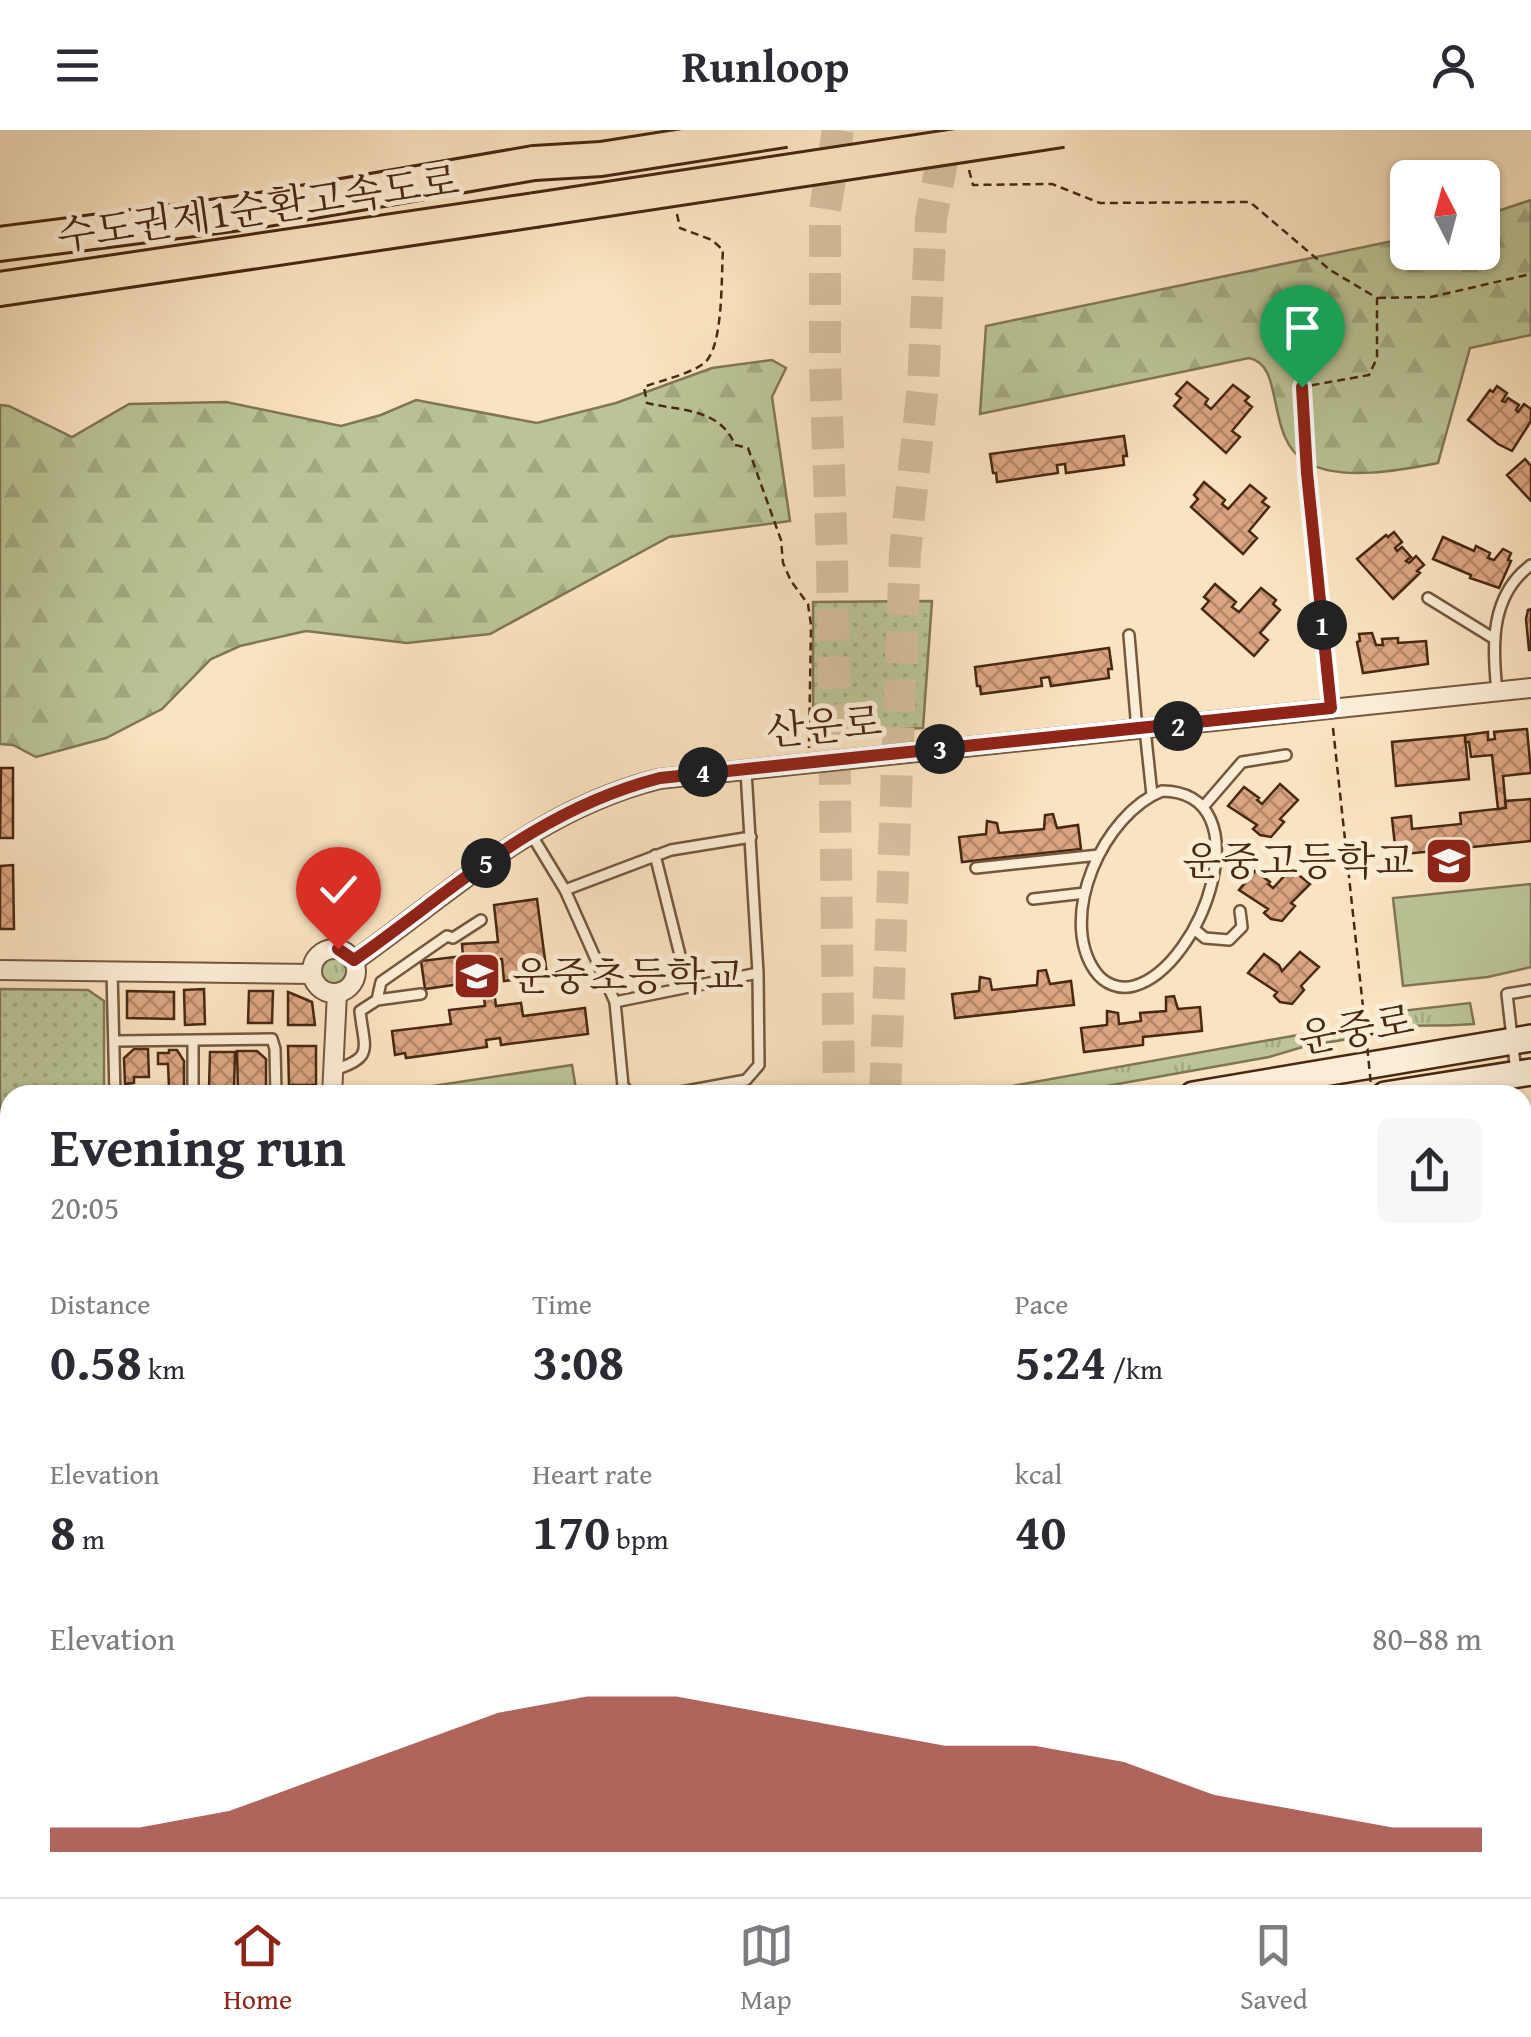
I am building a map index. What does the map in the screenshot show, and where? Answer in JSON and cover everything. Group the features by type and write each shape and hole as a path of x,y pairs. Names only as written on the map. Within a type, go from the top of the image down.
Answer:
{"highway":[{"name":"수도권제1순환고속도로","path":"0,244 250,212 534,163 601,158 786,130"},
{"name":"수도권제1순환고속도로","path":"0,289 1062,130"}],"main road":[{"name":"운중로","path":"1252,1085 1521,1039"},
{"name":"운중로","path":"1494,1085 1524,1073"}],"street":[{"name":"산운로","path":"354,960 530,832 580,805 636,784 680,774 1531,688"},
{"path":"338,949 354,960 354,981 338,993 318,987 312,974 314,960 324,951 338,949"},
{"path":"0,970 312,974"},
{"path":"333,1085 338,993"}],"lane":[{"path":"1497,691 1493,638 1506,594 1531,565"},
{"path":"1428,598 1493,638"},
{"path":"1130,636 1152,796"},
{"path":"1204,806 1242,762 1286,755"},
{"path":"719,1085 746,1080 759,1065 746,768"},
{"path":"1172,792 1204,806 1214,833 1214,868 1209,898 1194,929 1151,979 1124,988 1112,985 1094,970 1084,947 1081,922 1084,893 1099,856 1126,817 1152,796 1172,792"},
{"path":"530,832 565,890 615,1002 622,1085"},
{"path":"565,890 656,855 751,837"},
{"path":"656,855 688,987"},
{"path":"976,868 1099,856"},
{"path":"1033,899 1084,893"},
{"path":"1194,929 1205,938 1228,940 1242,926 1240,910"},
{"path":"377,1000 381,982 447,936 453,938 482,920"},
{"path":"112,970 116,1085"},
{"path":"615,1002 758,974"},
{"path":"1524,1073 1521,1039 1507,994 1531,990"},
{"path":"334,1070 358,1062 363,1054 360,1011 377,1000 422,994"},
{"path":"116,1041 272,1040 276,1085"},
{"path":"193,1041 193,1085"}],"path":[{"path":"968,166 973,186 1052,184 1100,203 1250,202 1330,270 1377,298 1432,297 1531,274"},
{"path":"676,211 680,228 712,240 722,250 716,340 711,356 701,366 644,388 647,402 707,413 730,434 735,445 748,448 780,540 783,563 808,604 808,763"},
{"path":"1371,1085 1307,473 1302,387 1369,375 1377,358 1377,298"},
{"path":"1366,1035 1404,1030"}],"green space":[{"path":"1531,200 1531,335 1470,348 1438,463 1353,473 1306,462 1293,451 1285,436 1268,374 1260,363 1249,358 980,414 986,326 1390,242 1390,270 1500,270 1500,210"},
{"path":"772,360 786,368 772,397 790,521 669,537 490,634 407,643 306,631 240,646 211,659 162,709 106,738 36,757 13,745 0,744 0,405 72,437 129,404 226,402 341,426 416,400 537,423 616,403 712,368"},
{"path":"932,601 923,728 813,733 813,602"},
{"path":"1531,884 1531,967 1488,977 1403,986 1393,898"},
{"path":"334,957 344,961 348,971 344,981 334,985 324,981 320,971 324,961"},
{"path":"0,989 88,990 104,1001 104,1085 0,1085"},
{"path":"1470,1003 1474,1024 1384,1028 1383,1013"},
{"path":"1348,1026 1349,1039 1269,1057 1112,1085 1018,1085"},
{"path":"572,1065 575,1085 439,1085"}],"building":[{"path":"1187,382 1208,399 1205,404 1211,409 1233,385 1249,397 1245,401 1252,407 1232,431 1240,437 1226,453 1174,406 1181,398 1176,394"},
{"path":"1497,386 1507,393 1502,401 1508,398 1519,405 1518,412 1524,404 1531,409 1531,421 1512,451 1468,420"},
{"path":"1124,436 1124,465 1066,473 1065,464 1057,465 1058,473 997,482 993,473 990,454"},
{"path":"1525,459 1531,466 1531,501 1507,475"},
{"path":"1204,482 1225,500 1222,504 1228,509 1250,485 1266,498 1262,502 1269,507 1249,531 1257,538 1243,554 1191,507"},
{"path":"1394,532 1402,542 1395,548 1397,551 1402,547 1411,557 1406,561 1409,563 1416,556 1424,565 1393,599 1357,559"},
{"path":"1443,537 1474,551 1476,546 1490,553 1488,558 1494,560 1503,549 1511,553 1499,588 1433,559"},
{"path":"1215,584 1236,602 1232,607 1239,612 1261,588 1276,600 1273,604 1280,610 1260,633 1268,640 1254,656 1202,609 1209,601 1204,597"},
{"path":"1531,609 1531,650 1529,650 1526,619"},
{"path":"1372,633 1376,645 1383,645 1382,639 1398,638 1398,643 1426,641 1428,664 1363,673 1357,642 1359,634"},
{"path":"1109,648 1109,678 1051,686 1049,677 1041,678 1042,686 981,694 977,686 975,667"},
{"path":"1527,729 1531,773 1503,776 1506,808 1498,809 1492,755 1471,757 1465,735 1488,732 1488,740 1495,739 1494,732"},
{"path":"1465,735 1469,779 1396,786 1392,742"},
{"path":"1,768 13,768 13,838 0,838"},
{"path":"1280,784 1298,800 1280,819 1284,822 1271,837 1260,835 1253,829 1257,825 1228,806 1244,787 1262,804"},
{"path":"1531,799 1531,841 1396,855 1392,818 1411,816 1412,829 1461,824 1460,813 1506,808 1505,801"},
{"path":"1053,814 1057,828 1078,825 1081,849 962,862 959,837 986,834 987,821 997,823 999,833 1044,829 1045,815"},
{"path":"13,865 14,929 0,929 0,866"},
{"path":"1291,869 1310,884 1291,903 1295,906 1282,921 1271,919 1264,913 1268,909 1239,890 1255,871 1273,888"},
{"path":"537,899 547,975 504,981 502,959 490,960 496,1006 521,1003 523,1016 585,1008 588,1034 501,1045 500,1038 486,1040 487,1047 406,1058 405,1053 395,1055 392,1031 451,1024 449,1010 485,1006 482,981 425,989 421,961 463,956 462,944 498,942 494,905"},
{"path":"1300,952 1319,967 1301,986 1304,990 1292,1004 1280,1002 1274,996 1277,992 1248,973 1264,954 1282,971"},
{"path":"1046,970 1050,984 1071,981 1074,1005 955,1018 952,994 979,991 980,977 990,979 992,990 1037,985 1038,971"},
{"path":"204,989 205,1024 185,1025 184,990"},
{"path":"127,991 174,992 174,1019 127,1018"},
{"path":"249,991 273,991 272,1023 248,1023"},
{"path":"288,992 312,1002 315,1025 288,1025"},
{"path":"1174,996 1178,1009 1200,1007 1202,1031 1143,1037 1143,1045 1084,1052 1081,1028 1107,1025 1107,1011 1118,1013 1119,1024 1141,1021 1140,1013 1166,1011 1166,997"},
{"path":"288,1046 316,1046 316,1085 289,1085"},
{"path":"134,1049 148,1049 149,1077 134,1077 134,1083 125,1084 124,1058"},
{"path":"177,1050 184,1061 184,1085 169,1085 168,1064 158,1064 158,1053"},
{"path":"237,1051 257,1051 266,1059 266,1085 238,1085"},
{"path":"210,1052 235,1052 234,1085 209,1085"}],"tunnel":[{"path":"838,130 825,210 825,366 832,556 839,1085"},
{"path":"885,1085 905,553 923,385 931,219 948,130"}],"place":[{"name":"운중고등학교","path":"1449,861"},
{"name":"운중초등학교","path":"477,976"}],"route":[{"path":"338,949 354,960 530,832 591,801 660,778 1331,708 1302,387"}]}
